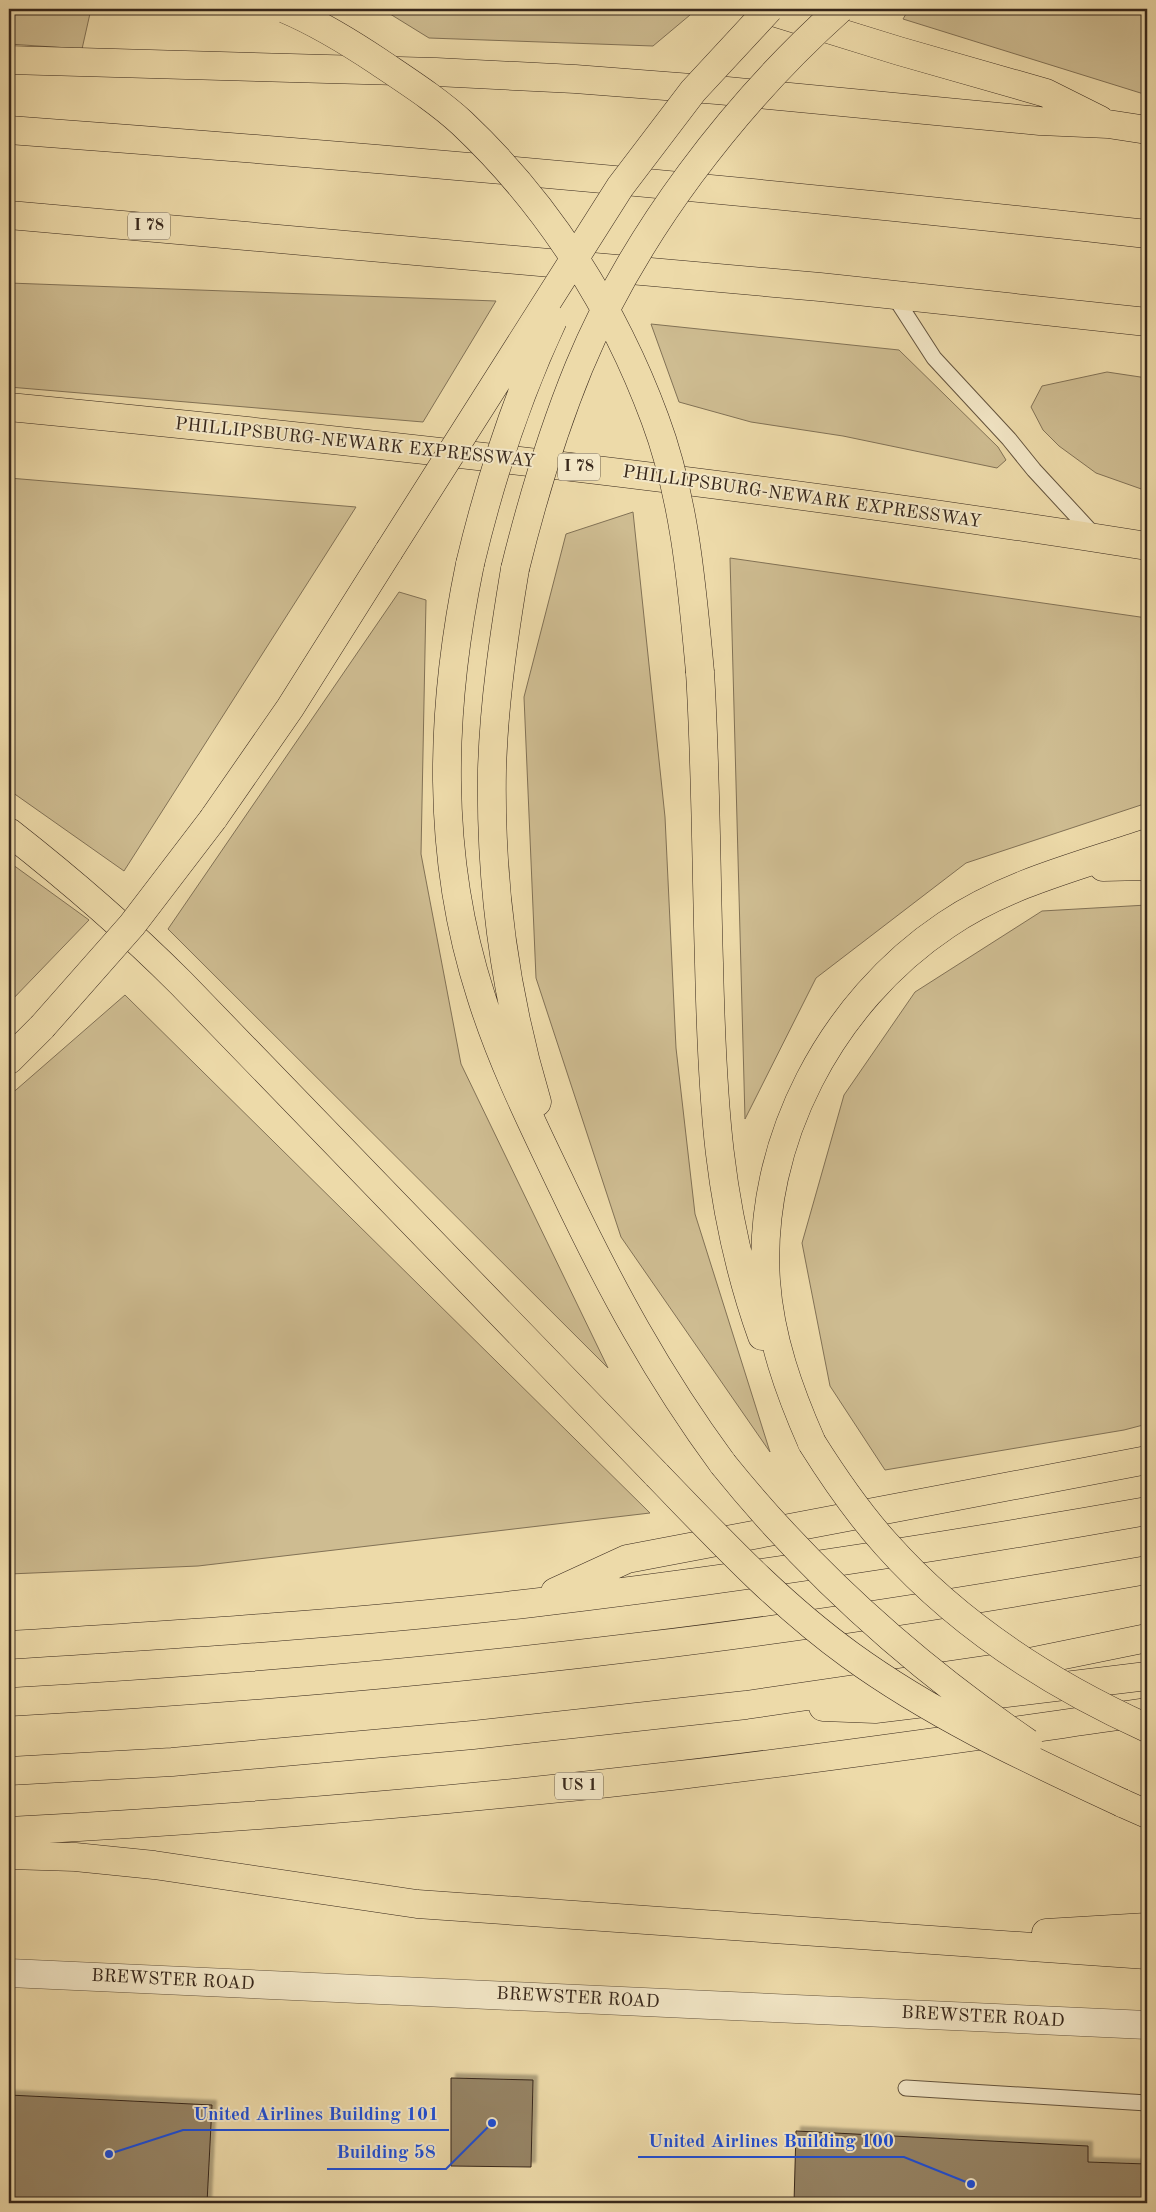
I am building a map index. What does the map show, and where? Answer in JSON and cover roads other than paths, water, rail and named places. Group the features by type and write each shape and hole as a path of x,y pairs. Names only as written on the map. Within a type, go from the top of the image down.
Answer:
{"highway":[{"path":"285,9 349,42 410,82 461,122 517,180 552,224 589,282 626,348 656,420 675,487 686,548 700,672 714,1117 735,1251 753,1312 778,1376 812,1443 865,1519 891,1550 934,1593 985,1634 1042,1673 1073,1691 1147,1728"},
{"path":"763,9 899,51 1046,93 1108,124"},
{"path":"9,1060 42,1027 132,925 213,819 290,708 620,187 693,91 769,9"},
{"path":"586,1235 561,1175 533,1090 508,975 498,905 493,838 492,768 498,692 515,569 544,461 580,366 610,304 643,245 682,187 746,105 792,53 840,9"},
{"path":"9,60 427,72 575,79 717,90 1040,121 1108,124 1147,130"},
{"path":"9,130 502,170 780,196 1147,234"},
{"path":"620,187 588,245 534,361 496,464 470,564 456,641 446,725 446,806 455,886 470,959 494,1033 525,1108 618,1300 651,1358 689,1418 724,1464 773,1524 820,1572 921,1663 1006,1729 1122,1803"},
{"name":"I 78","path":"9,215 290,238 810,286 1147,322"},
{"path":"9,227 290,238"},
{"name":"PHILLIPSBURG-NEWARK EXPRESSWAY","path":"9,407 340,440 564,465 933,514 1147,546"},
{"path":"9,832 85,893 134,936 175,976 657,1475 748,1568 798,1615 856,1660 907,1694 972,1731 1147,1814"},
{"path":"812,1443 786,1378 770,1313 766,1280 766,1240 772,1188 787,1131 798,1104 824,1053 853,1013 879,983 923,941 947,924 987,901 1030,882 1147,843"},
{"path":"1062,871 1096,867 1147,866"},
{"path":"532,1603 627,1559 1147,1460"},
{"path":"9,1645 318,1624 532,1603 795,1568 1147,1511"},
{"path":"9,1702 274,1684 539,1659 899,1612 1147,1570"},
{"path":"9,1771 172,1762 454,1737 746,1705 1005,1667 1147,1638"},
{"path":"746,1705 875,1709 1147,1676"},
{"name":"US 1","path":"9,1831 256,1816 678,1776 1147,1712"},
{"path":"9,1855 75,1857 154,1865 417,1904 1147,1954"},
{"path":"884,1937 1147,1927"}],"street":[{"name":"BREWSTER ROAD","path":"9,1973 1147,2025"}],"lane":[{"path":"894,296 934,358 1097,538"},
{"path":"906,2088 1147,2103"}],"place":[{"name":"Building 58","path":"492,2123"},
{"name":"United Airlines Building 101","path":"109,2154"},
{"name":"United Airlines Building 100","path":"971,2184"}]}
